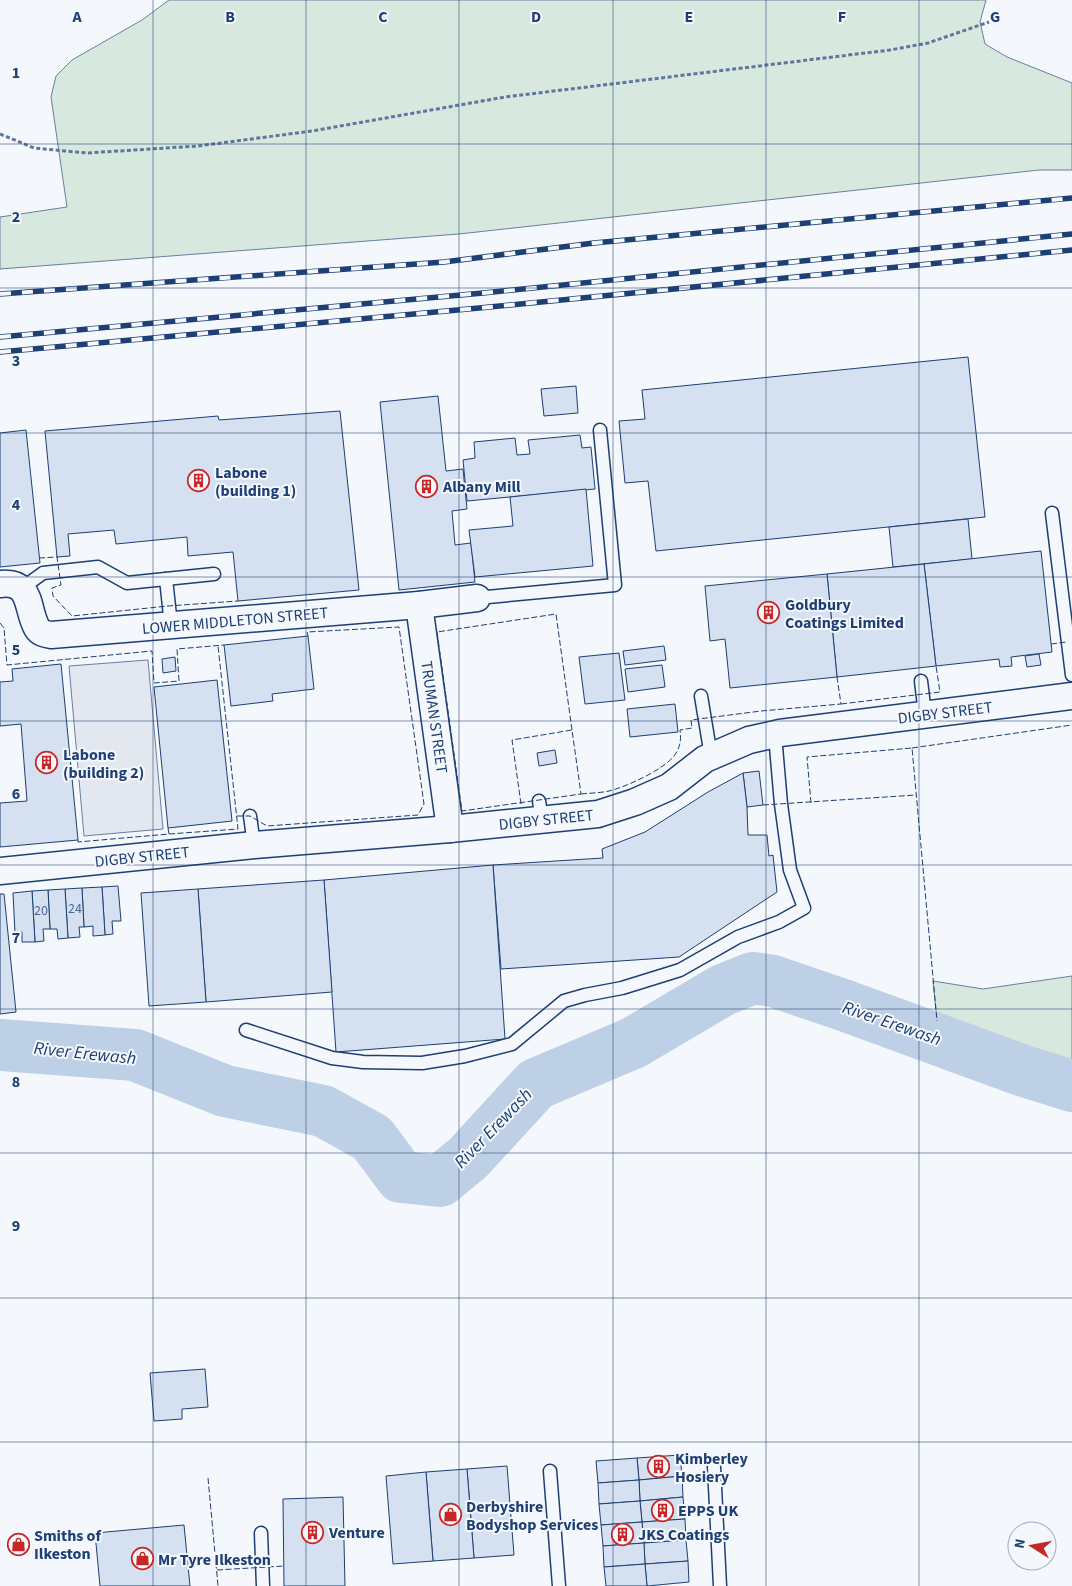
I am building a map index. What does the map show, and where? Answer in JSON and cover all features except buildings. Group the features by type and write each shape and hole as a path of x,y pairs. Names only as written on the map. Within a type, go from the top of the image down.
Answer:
{"street":[{"name":"LOWER MIDDLETON STREET","path":"11,586 27,597 37,629 43,634 56,635 419,605 477,598"},
{"name":"TRUMAN STREET","path":"419,605 437,680 450,829"},
{"name":"DIGBY STREET","path":"0,871 254,845 450,829 540,810 598,814 635,802 668,787 690,769 711,756 749,740 925,714 1072,696"}],"lane":[{"path":"477,598 615,585 600,430"},
{"path":"1052,513 1072,676"},
{"path":"11,586 43,573 98,567 127,583 214,574"},
{"path":"166,579 171,625"},
{"path":"921,681 925,714"},
{"path":"701,696 711,756"},
{"path":"246,1030 332,1058 363,1062 422,1063 465,1056 512,1044 564,1001 622,988 680,970 738,937 778,922 804,908 790,870 780,804 775,735"},
{"path":"250,816 254,845"},
{"path":"714,1467 720,1586"},
{"path":"550,1471 559,1586"},
{"path":"262,1533 263,1586"}],"path":[{"path":"0,134 34,148 87,153 198,146 312,131 505,97 890,50 928,43 989,22"}],"shaded area":[{"path":"169,0 986,0 980,22 985,44 1007,57 1072,83 1072,170 1039,170 459,234 0,269 0,217 67,207 51,97 56,76 72,60 142,20"},
{"path":"148,660 163,829 84,836 69,666"},
{"path":"1072,976 1072,1068 937,1021 933,981 983,989"}],"waterway":[{"name":"River Erewash","path":"0,1045 135,1055 225,1091 323,1111 372,1138 401,1177 440,1181 468,1158 536,1084 633,1043 723,990 753,978 773,981 1024,1071 1072,1086"}],"railway":[{"path":"0,294 444,262 594,243 1072,198"},
{"path":"0,337 483,293 1072,234"},
{"path":"0,352 479,308 1072,250"}],"fence":[{"path":"39,558 57,557 61,585 52,588 53,596 72,616 238,601"},
{"path":"521,804 512,740 572,730 581,794 462,811 437,632 556,614 572,730"},
{"path":"0,623 4,628 7,665 152,651 154,683 179,681 177,649 224,645"},
{"path":"237,816 250,816 267,826 418,815 424,804 399,627 307,632 308,636"},
{"path":"1051,644 1067,642"},
{"path":"169,834 238,829 218,646"},
{"path":"841,704 940,692 936,666"},
{"path":"581,794 616,789 636,781 665,765 678,750 680,730 692,728 691,720 761,711 841,704 837,677"},
{"path":"912,748 1072,725"},
{"path":"811,803 807,757 912,748 937,1021"},
{"path":"763,805 916,795"},
{"path":"78,840 78,842 169,834 168,828"},
{"path":"208,1478 218,1586"},
{"path":"217,1570 284,1566"}],"place":[{"name":"Labone (building 1)","path":"199,481"},
{"name":"Albany Mill","path":"427,486"},
{"name":"Goldbury Coatings Limited","path":"769,613"},
{"name":"Labone (building 2)","path":"47,763"},
{"name":"Kimberley Hosiery","path":"659,1467"},
{"name":"EPPS UK","path":"662,1510"},
{"name":"Derbyshire Bodyshop Services","path":"450,1515"},
{"name":"Venture","path":"313,1532"},
{"name":"JKS Coatings","path":"622,1534"},
{"name":"Smiths of Ilkeston","path":"18,1544"},
{"name":"Mr Tyre Ilkeston","path":"142,1559"}]}
